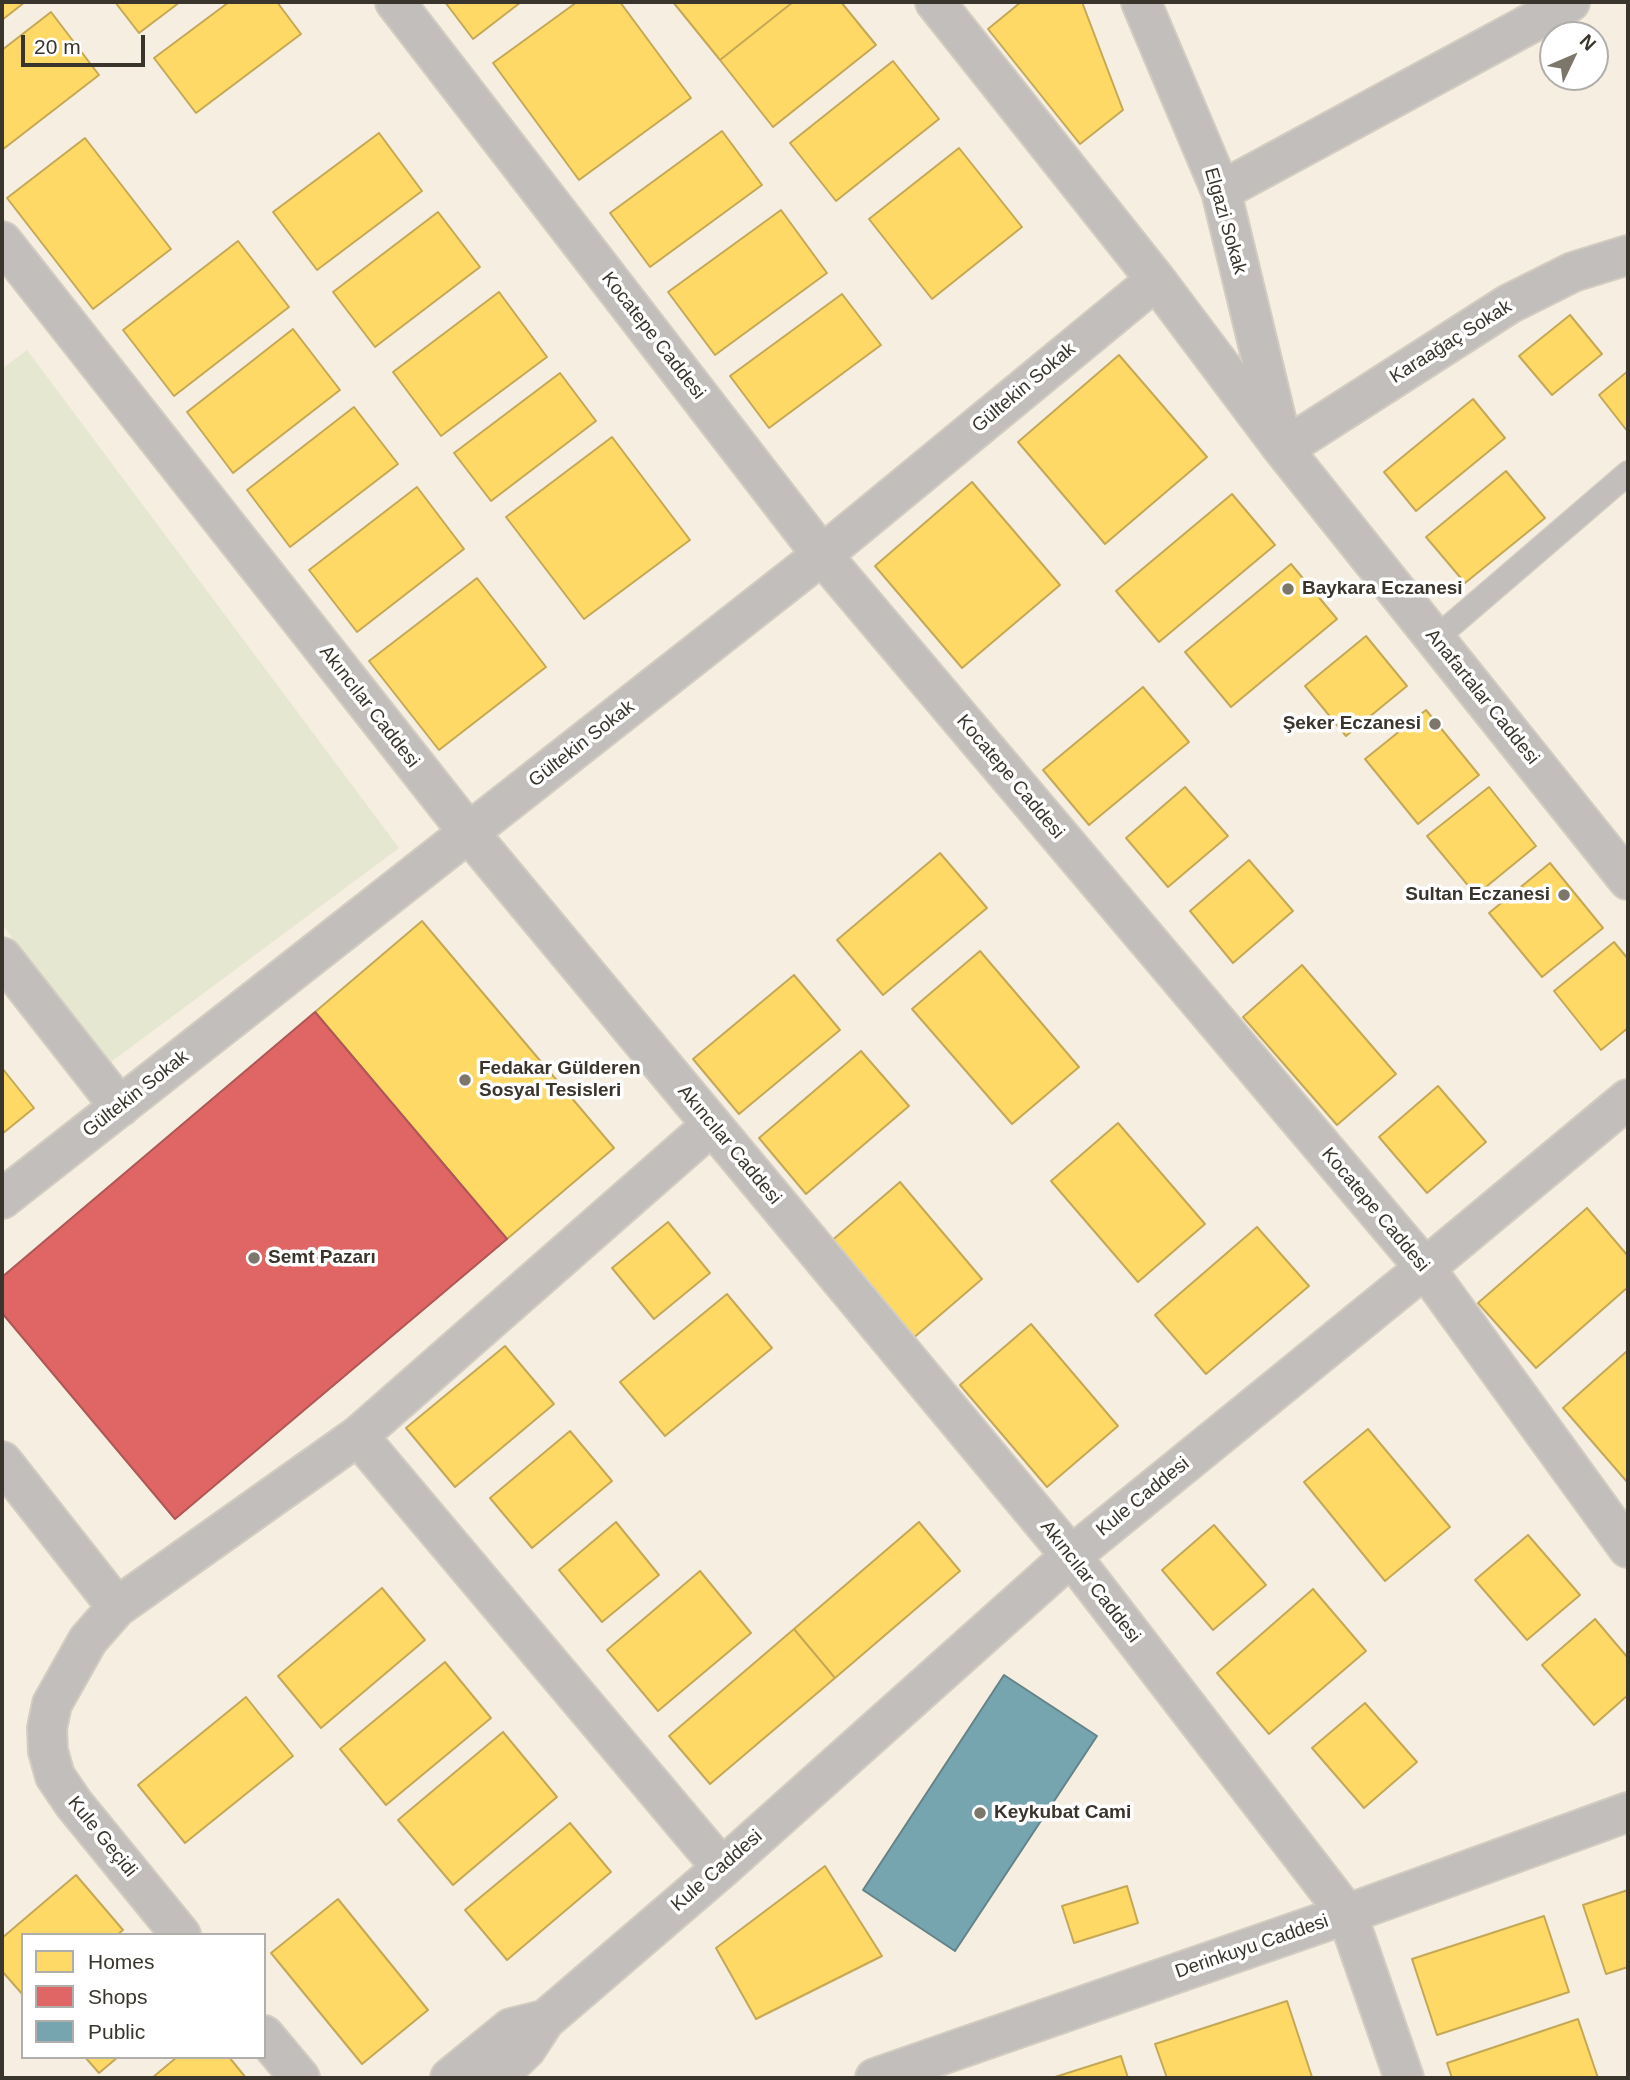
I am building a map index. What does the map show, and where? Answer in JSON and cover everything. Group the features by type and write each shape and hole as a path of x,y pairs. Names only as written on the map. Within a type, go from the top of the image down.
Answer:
{"street":[{"name":"Kocatepe Caddesi","path":"395,2 822,555 1425,1268 1628,1548"},
{"name":"Anafartalar Caddesi","path":"935,2 1156,280 1283,449 1628,880"},
{"name":"Elgazi Sokak","path":"1141,2 1220,191 1283,449"},
{"path":"1220,191 1570,2"},
{"name":"Akıncılar Caddesi","path":"2,241 469,833 1071,1556 1347,1914 1404,2078"},
{"name":"Karaağaç Sokak","path":"1283,449 1509,303 1573,272 1628,255"},
{"name":"Gültekin Sokak","path":"2,1199 822,555 1156,280"},
{"path":"2,957 120,1107"},
{"name":"Kule Caddesi","path":"496,2078 526,2049 545,2020 722,1868 1071,1556 1628,1100"},
{"path":"2,1461 117,1608 358,1436 712,1125"},
{"path":"358,1436 722,1868"},
{"name":"Kule Geçidi","path":"117,1608 88,1640 52,1704 47,1728 48,1751 55,1776 61,1786 179,1933"},
{"name":"Derinkuyu Caddesi","path":"875,2078 925,2070 1628,1812"},
{"name":"Kule Caddesi","path":"450,2078 511,2028 545,2020"},
{"path":"266,2037 300,2078"}],"lane":[{"path":"1435,639 1628,473"}],"green space":[{"path":"27,350 399,848 107,1065 2,924 2,369"}],"building: Homes":[{"path":"2,2 25,2 2,20"},
{"path":"115,2 180,2 139,33"},
{"path":"229,2 277,2 301,34 196,113 154,58"},
{"path":"445,2 521,2 473,39"},
{"path":"577,2 620,2 691,98 579,180 493,63"},
{"path":"673,2 793,2 720,60"},
{"path":"793,2 841,2 876,45 773,127 720,60"},
{"path":"1021,2 1082,2 1123,110 1080,144 988,29"},
{"path":"51,12 99,75 2,150 2,50"},
{"path":"893,61 939,119 836,201 790,143"},
{"path":"722,131 762,185 650,267 610,213"},
{"path":"379,133 422,191 317,270 273,212"},
{"path":"85,138 171,249 93,309 7,198"},
{"path":"959,148 1022,227 932,299 869,219"},
{"path":"781,210 827,273 715,355 668,292"},
{"path":"438,212 480,267 375,347 333,292"},
{"path":"238,241 289,307 174,396 123,330"},
{"path":"499,292 547,357 441,436 393,372"},
{"path":"842,294 881,345 769,428 730,376"},
{"path":"1570,315 1602,354 1552,395 1519,356"},
{"path":"293,329 340,390 233,473 187,412"},
{"path":"1119,355 1207,457 1105,544 1018,442"},
{"path":"1628,371 1628,432 1599,395"},
{"path":"560,373 596,421 491,501 454,453"},
{"path":"1473,399 1505,438 1416,511 1384,472"},
{"path":"354,407 398,464 290,547 247,490"},
{"path":"612,437 690,540 584,619 506,517"},
{"path":"1506,471 1545,518 1465,583 1426,537"},
{"path":"972,482 1060,585 962,668 875,566"},
{"path":"417,487 464,549 357,632 309,570"},
{"path":"1232,494 1275,545 1159,642 1116,591"},
{"path":"1291,564 1337,619 1231,707 1185,652"},
{"path":"477,578 546,667 439,750 369,661"},
{"path":"1366,636 1407,686 1346,736 1305,686"},
{"path":"1143,687 1189,742 1089,825 1043,770"},
{"path":"1426,710 1479,775 1418,824 1365,759"},
{"path":"1185,787 1228,836 1168,887 1126,838"},
{"path":"1489,787 1536,846 1476,895 1427,836"},
{"path":"940,853 987,908 883,995 837,940"},
{"path":"1249,860 1293,911 1233,963 1190,911"},
{"path":"1550,863 1603,928 1542,977 1489,913"},
{"name":"Fedakar Gülderen Sosyal Tesisleri","path":"422,921 614,1148 507,1239 315,1012"},
{"path":"1614,942 1628,959 1628,1028 1601,1050 1554,991"},
{"path":"980,951 1079,1067 1012,1124 912,1009"},
{"path":"1302,965 1396,1074 1337,1125 1243,1017"},
{"path":"794,975 840,1030 739,1114 693,1059"},
{"path":"861,1051 909,1106 806,1194 759,1138"},
{"path":"2,1068 34,1108 2,1134"},
{"path":"1438,1086 1486,1142 1427,1193 1379,1137"},
{"path":"1118,1123 1205,1224 1138,1282 1051,1181"},
{"path":"900,1182 982,1279 911,1340 829,1243"},
{"path":"1587,1208 1628,1256 1628,1287 1536,1368 1478,1303"},
{"path":"668,1222 710,1273 654,1319 612,1268"},
{"path":"1257,1227 1309,1286 1206,1374 1155,1315"},
{"path":"727,1294 772,1348 665,1436 620,1382"},
{"path":"1031,1324 1118,1426 1047,1487 960,1385"},
{"path":"505,1346 554,1404 455,1487 406,1428"},
{"path":"1626,1352 1628,1355 1628,1483 1563,1408"},
{"path":"1368,1429 1450,1527 1385,1581 1304,1482"},
{"path":"570,1431 612,1481 532,1548 490,1498"},
{"path":"616,1522 659,1575 602,1622 559,1570"},
{"path":"919,1522 960,1571 835,1678 794,1629"},
{"path":"1214,1525 1266,1585 1213,1630 1162,1570"},
{"path":"1528,1535 1580,1595 1527,1640 1475,1580"},
{"path":"700,1571 751,1633 658,1711 607,1650"},
{"path":"382,1588 425,1640 321,1728 278,1676"},
{"path":"1313,1589 1366,1651 1269,1734 1217,1673"},
{"path":"1595,1619 1628,1658 1628,1695 1594,1725 1542,1665"},
{"path":"794,1629 835,1678 710,1784 669,1736"},
{"path":"445,1662 491,1718 386,1805 340,1749"},
{"path":"246,1697 293,1756 185,1843 138,1785"},
{"path":"1365,1703 1417,1762 1364,1808 1312,1748"},
{"path":"503,1732 557,1797 453,1885 398,1820"},
{"path":"570,1823 611,1872 507,1960 465,1910"},
{"path":"825,1866 882,1956 756,2019 716,1948"},
{"path":"76,1875 123,1930 119,1933 21,1933 21,1993 2,1971 2,1938"},
{"path":"1127,1886 1138,1923 1074,1943 1062,1906"},
{"path":"1628,1890 1628,1967 1606,1974 1583,1905"},
{"path":"338,1899 428,2010 362,2064 271,1953"},
{"path":"1544,1916 1569,1992 1437,2035 1412,1959"},
{"path":"1287,2001 1312,2077 1167,2078 1155,2044"},
{"path":"1578,2019 1598,2078 1452,2078 1447,2063"},
{"path":"1121,2056 1128,2078 1052,2078"},
{"path":"87,2059 116,2059 99,2073"},
{"path":"175,2059 231,2059 246,2078 152,2078"}],"building: Shops":[{"name":"Semt Pazarı","path":"315,1012 507,1239 175,1519 2,1313 2,1277"}],"building: Public":[{"name":"Keykubat Cami","path":"1004,1675 1097,1736 955,1951 863,1890"}],"place":[{"name":"Baykara Eczanesi","path":"1288,589"},
{"name":"Şeker Eczanesi","path":"1435,724"},
{"name":"Sultan Eczanesi","path":"1564,895"},
{"name":"Fedakar Gülderen Sosyal Tesisleri","path":"465,1080"},
{"name":"Semt Pazarı","path":"254,1258"},
{"name":"Keykubat Cami","path":"980,1813"}]}
